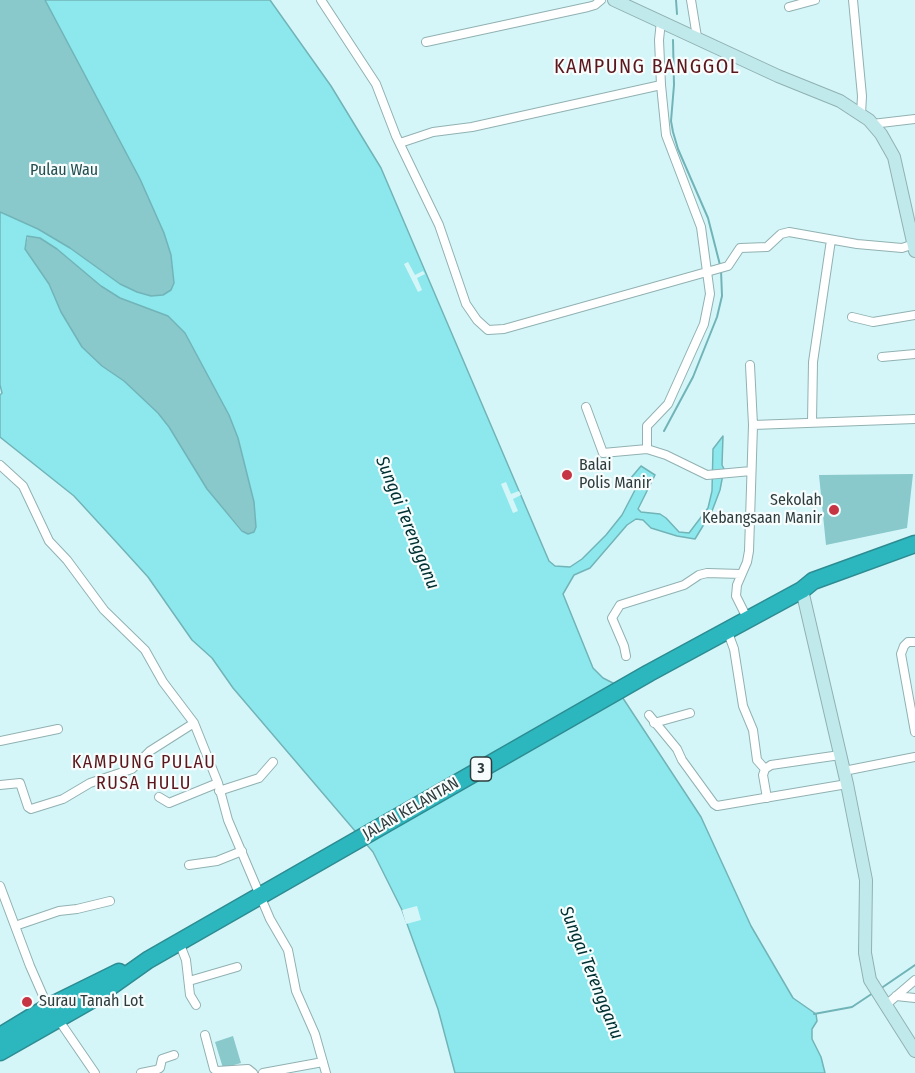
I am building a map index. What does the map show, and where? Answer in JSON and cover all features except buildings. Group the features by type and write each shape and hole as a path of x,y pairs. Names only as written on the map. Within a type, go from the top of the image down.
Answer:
{"highway":[{"name":"JALAN KELANTAN","path":"0,1052 58,1005 91,989 95,992 93,999 148,960 179,942 649,673 802,590 813,581 915,542"},
{"name":"JALAN KELANTAN","path":"802,590 915,552"},
{"name":"JALAN KELANTAN","path":"0,1036 50,1011 103,978 148,960"}],"street":[{"path":"321,0 371,74 400,143 439,225 466,303 477,321 488,330 504,329 728,266 740,248 767,247 781,234 789,232 831,240 902,248 914,241 894,157 888,144 861,114 840,101 798,85 614,0"},
{"path":"426,42 588,7 601,0"},
{"path":"691,0 697,37"},
{"path":"854,0 862,96 861,114"},
{"path":"789,7 810,1"},
{"path":"647,449 647,426 668,404 704,324 710,294 709,271 700,227 666,135 659,40 661,21"},
{"path":"400,143 433,132 472,127 661,85"},
{"path":"872,124 915,119"},
{"path":"812,422 813,362 831,240"},
{"path":"852,317 873,322 915,315"},
{"path":"882,357 915,354"},
{"path":"747,618 736,596 737,585 749,551 753,425 750,365"},
{"path":"586,407 603,453 647,449 666,455 707,475 751,471"},
{"path":"753,425 915,419"},
{"path":"0,465 23,486 43,530 56,550 67,560 104,610 145,650 163,682 194,723 219,787 228,820 270,919 288,950 296,991 315,1034 326,1073"},
{"path":"626,656 612,618 620,605 684,585 699,575 707,573 741,574"},
{"path":"802,590 846,778 866,880 865,953 870,980 889,1000 915,1051"},
{"path":"727,629 734,649 743,706 753,730 757,760 765,769"},
{"path":"915,642 908,642 901,654 915,732"},
{"path":"690,713 651,719 677,749 682,760 714,804 721,806 767,798 846,778 915,757"},
{"path":"0,785 20,783 28,807 31,809 63,798 90,783 132,769 150,751 194,723"},
{"path":"0,741 58,729"},
{"path":"767,798 763,775 765,769 771,765 840,755"},
{"path":"159,797 169,803 219,787 259,778 273,762"},
{"path":"189,865 217,861 242,851"},
{"path":"0,886 50,1011 95,1073"},
{"path":"15,926 59,911 110,901"},
{"path":"179,942 186,960 190,995 196,1005"},
{"path":"189,981 237,967"},
{"path":"889,1000 915,980"},
{"path":"889,1000 915,998"},
{"path":"205,1035 214,1069 217,1071 248,1069 253,1073"},
{"path":"141,1073 156,1071 160,1068 162,1059 174,1055"},
{"path":"263,1073 322,1062"}],"green space":[{"name":"Pulau Wau","path":"0,0 45,0 140,179 164,233 171,255 174,284 171,290 163,295 151,296 120,284 70,248 38,229 0,212"},
{"path":"28,236 40,238 57,249 101,286 120,298 168,316 185,333 229,415 238,438 254,502 256,527 254,532 247,534 243,531 207,489 158,413 124,381 102,366 82,347 61,312 49,284 25,249"},
{"path":"913,474 907,528 826,545 819,475"},
{"path":"233,1036 241,1063 223,1068 215,1042"}],"water":[{"name":"Sungai Terengganu","path":"45,0 270,0 331,86 381,168 549,561 555,566 570,567 582,559 606,535 622,515 635,490 630,479 641,466 655,475 638,509 641,512 660,514 679,532 689,533 708,508 712,491 713,449 723,436 722,465 724,469 720,490 712,511 695,539 651,528 643,520 636,519 627,525 590,568 574,575 563,594 593,668 603,678 613,683 701,817 751,926 793,998 816,1014 817,1021 812,1029 812,1039 821,1057 825,1073 455,1073 438,1009 402,910 373,852 233,688 212,658 192,640 148,577 74,496 0,437 0,395 2,393 0,385 0,212 38,229 70,248 120,284 151,296 163,295 171,290 174,283 171,255 164,233 140,179","holes":["27,236 40,238 57,249 101,286 120,298 168,316 185,333 229,415 238,438 254,502 256,527 254,532 248,534 242,531 207,489 158,413 124,381 102,366 82,347 61,312 49,284 25,249"]}],"pier":[{"path":"408,262 415,275 423,271 425,274 417,278 422,290 418,292 404,264"},
{"path":"506,482 511,494 519,491 521,495 513,499 518,511 513,513 501,484"},
{"path":"417,906 421,920 406,924 402,910"}],"waterway":[{"path":"676,0 677,14"},
{"path":"673,40 674,85 671,121 673,132 708,218 720,265"},
{"path":"664,431 693,377 717,317 722,296 721,270"},
{"path":"880,989 915,965"},
{"path":"814,1014 852,1007 873,993"}],"place":[{"name":"Balai Polis Manir","path":"567,475"},
{"name":"Sekolah Kebangsaan Manir","path":"834,510"},
{"name":"Surau Tanah Lot","path":"27,1002"}],"district":[{"name":"KAMPUNG BANGGOL","path":"647,67"},
{"name":"KAMPUNG PULAU RUSA HULU","path":"144,774"}]}
